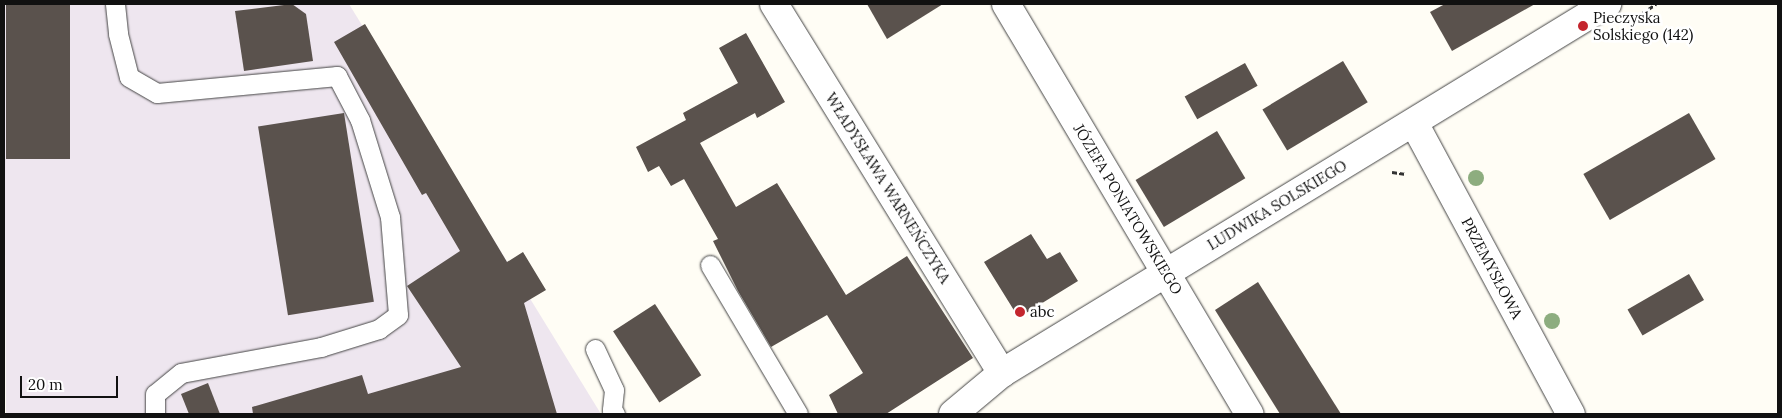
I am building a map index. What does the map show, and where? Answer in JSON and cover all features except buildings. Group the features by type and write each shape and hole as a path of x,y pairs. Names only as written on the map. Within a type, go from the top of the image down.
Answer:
{"street":[{"name":"WŁADYSŁAWA WARNEŃCZYKA","path":"774,4 1002,373"},
{"name":"JÓZEFA PONIATOWSKIEGO","path":"1006,4 1249,414"},
{"name":"LUDWIKA SOLSKIEGO","path":"953,414 1002,373 1607,4"},
{"name":"PRZEMYSŁOWA","path":"1414,123 1571,414"}],"lane":[{"path":"115,4 118,34 129,77 157,93 337,76 360,120 390,216 398,315 379,329 321,347 181,373 155,394 155,414"},
{"path":"710,265 798,414"},
{"path":"594,349 614,390 612,410 615,414"}],"path":[{"path":"1631,20 1656,4"}],"shaded area":[{"path":"4,4 349,4 601,414 6,414"}],"place":[{"name":"Pieczyska Solskiego (142)","path":"1583,26"},
{"name":"abc","path":"1020,312"}]}
